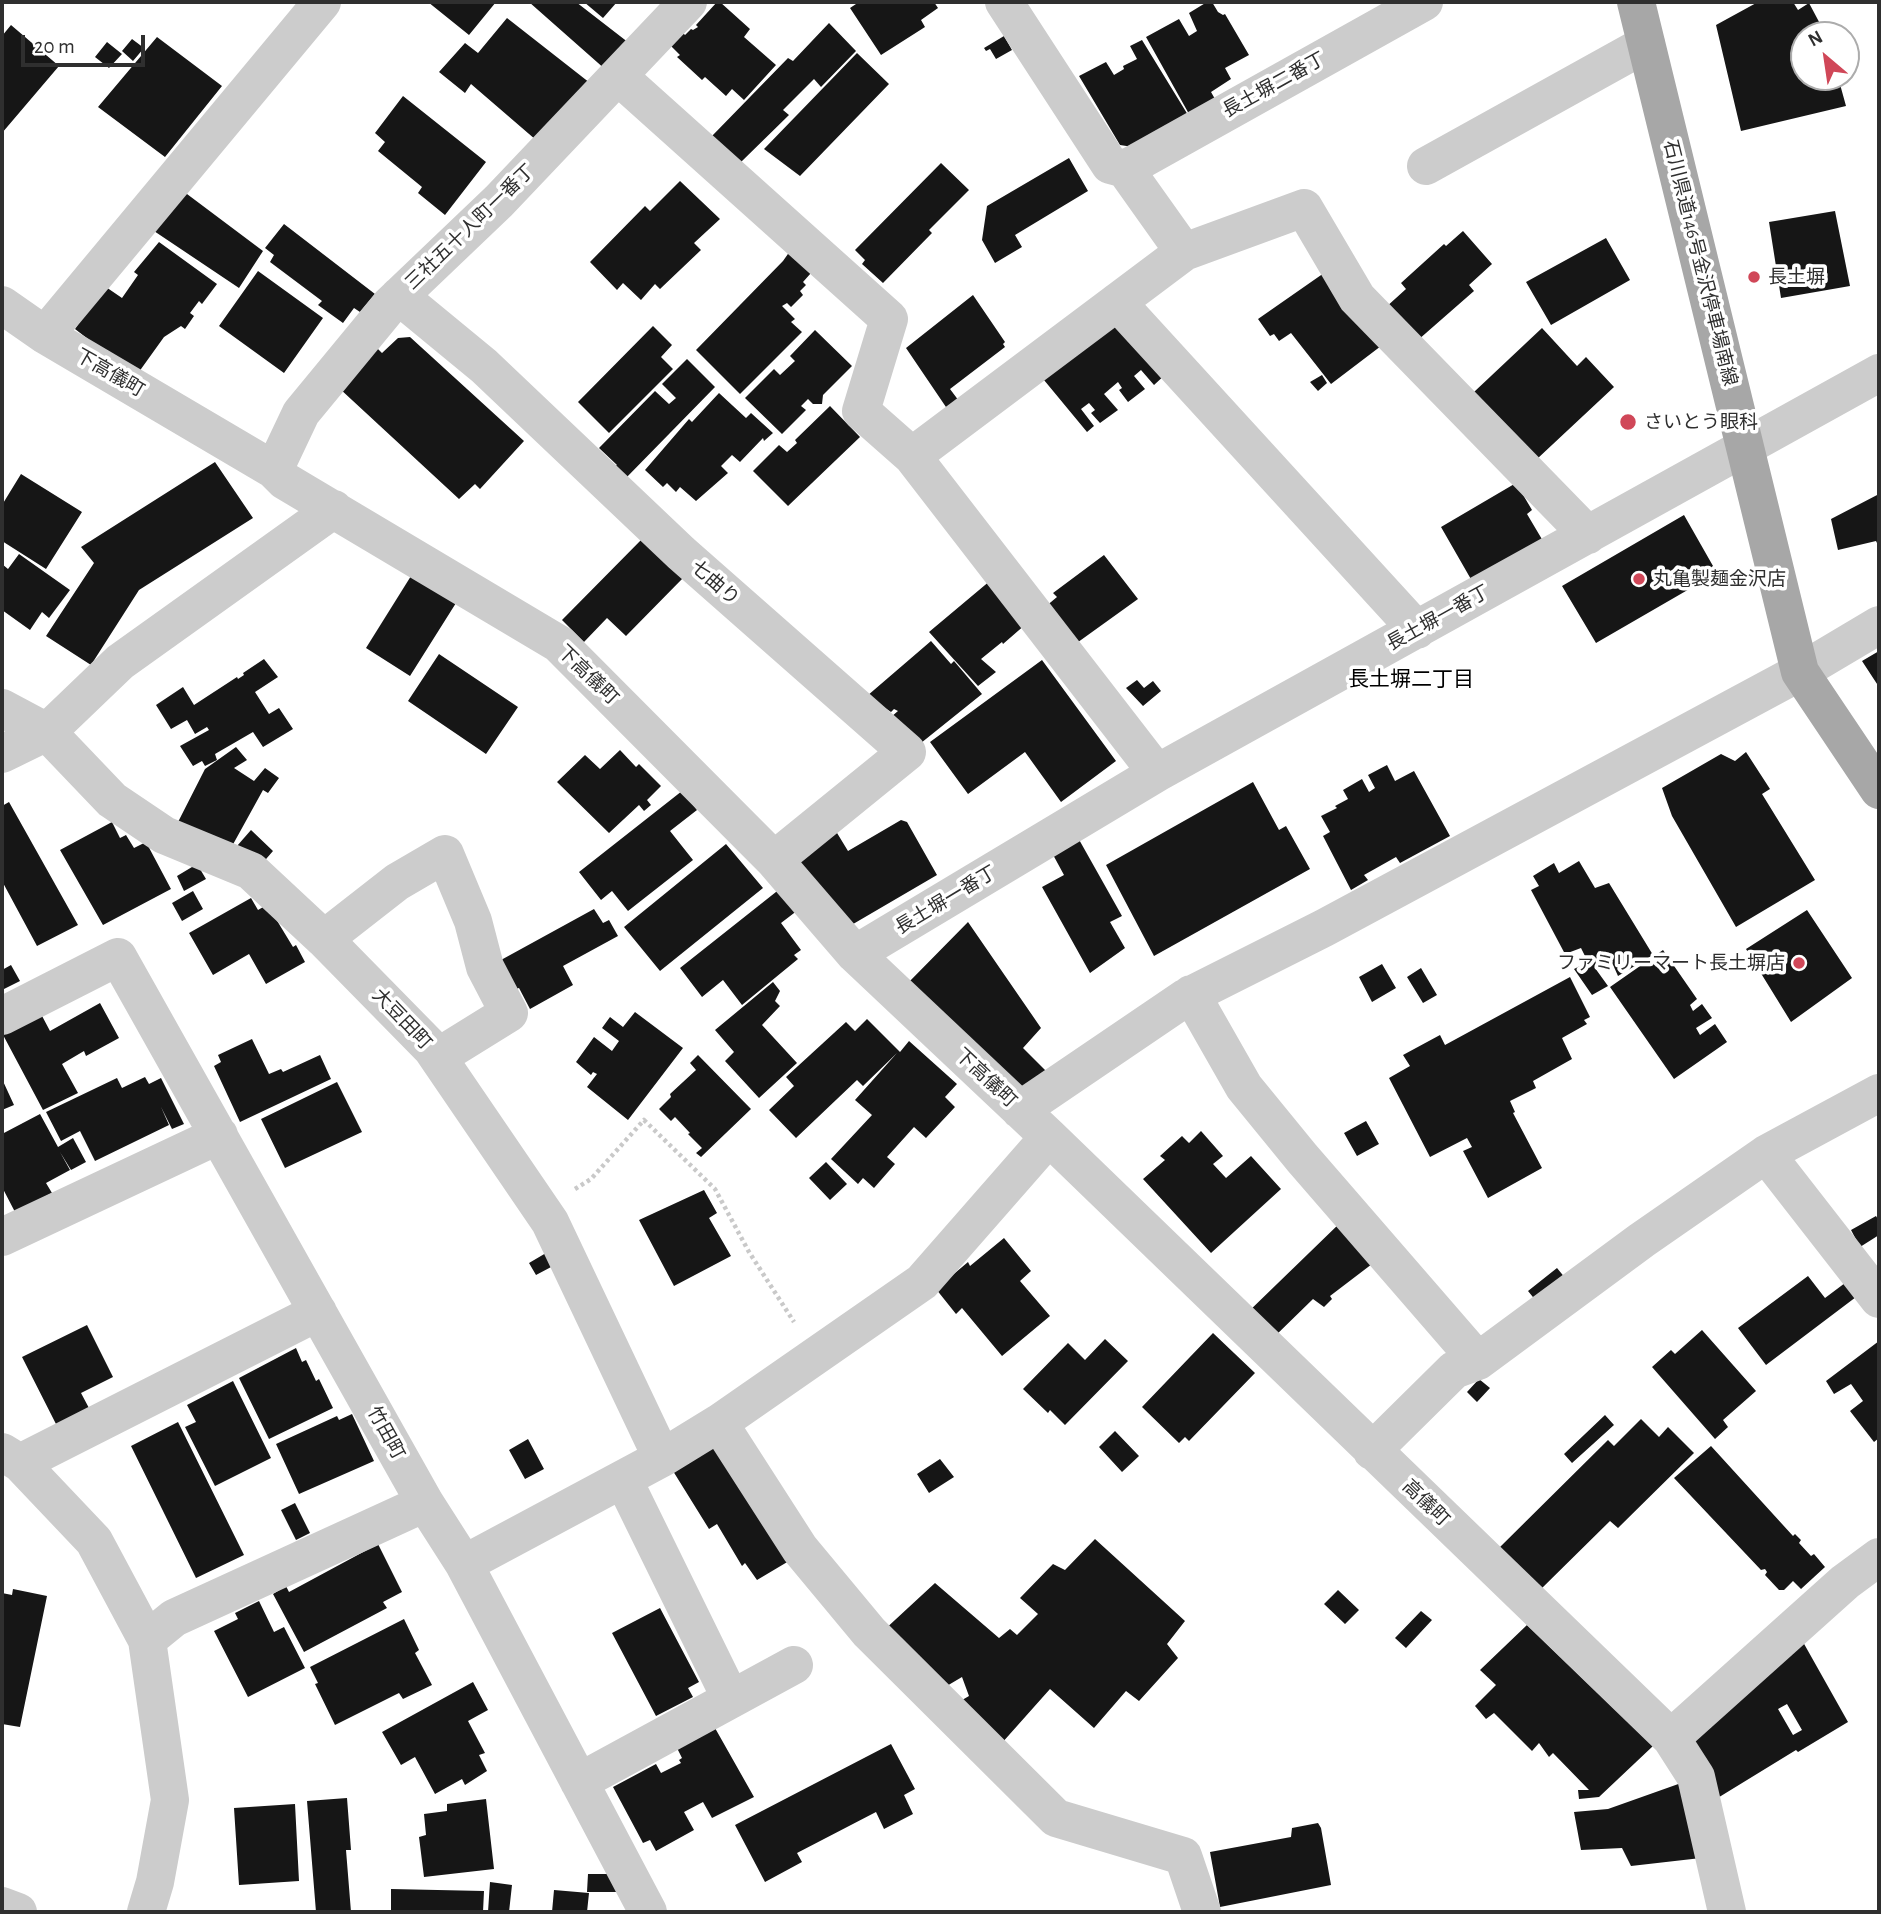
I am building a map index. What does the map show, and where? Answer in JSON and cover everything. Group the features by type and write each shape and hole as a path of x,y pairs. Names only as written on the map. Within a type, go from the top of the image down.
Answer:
{"main road":[{"name":"石川県道146号金沢停車場南線","path":"1636,2 1800,672 1879,790"}],"street":[{"path":"45,335 322,2"},
{"name":"三社五十人町一番丁","path":"274,470 301,412 399,296 499,201 688,2"},
{"path":"1004,2 1110,166 1125,169 1184,252"},
{"name":"長土塀二番丁","path":"1125,169 1424,2"},
{"path":"1426,166 1646,44"},
{"path":"618,76 890,319 861,411 912,456 1157,773"},
{"path":"912,456 1184,252 1304,208 1357,298 1588,535"},
{"name":"七曲り","path":"399,296 484,366 681,553 907,752 774,860"},
{"path":"1116,302 1417,629"},
{"name":"下高儀町","path":"2,305 45,335 274,470 285,481 559,644 774,860 855,954 1049,1137"},
{"name":"長土塀一番丁","path":"855,954 1157,773 1879,373"},
{"path":"2,754 47,732 120,663 334,509"},
{"path":"1020,1110 1191,994 1336,921 1800,672 1879,625"},
{"name":"大豆田町","path":"2,708 47,732 112,800 164,835 251,871 324,939 438,1057 550,1222 662,1458"},
{"path":"324,939 397,882 445,854 473,921 485,967 509,1013 438,1057"},
{"name":"竹田町","path":"2,1016 118,957 425,1503 464,1564 648,1912"},
{"path":"1191,994 1244,1087 1478,1361"},
{"path":"1372,1451 1454,1370 1478,1361 1642,1240 1766,1154 1879,1093"},
{"path":"2,1237 219,1135"},
{"path":"464,1564 662,1458 719,1423 922,1282 1049,1137"},
{"name":"高儀町","path":"1049,1137 1671,1738 1696,1777 1727,1912"},
{"path":"1766,1154 1879,1299"},
{"path":"146,1912 155,1882 170,1800 146,1640 94,1541 11,1457 318,1312"},
{"path":"719,1423 800,1549 869,1632 1056,1818 1183,1856 1202,1912"},
{"path":"623,1479 731,1699"},
{"path":"146,1640 174,1618 425,1503"},
{"path":"1671,1738 1845,1582 1879,1557"},
{"path":"579,1782 794,1665"},
{"path":"2,1906 18,1912"}],"path":[{"path":"542,1210 591,1179 644,1120 715,1189 749,1252 817,1357"}],"building":[{"path":"428,2 496,2 469,35"},
{"path":"529,2 576,2 629,43 606,70"},
{"path":"584,2 617,2 603,18"},
{"path":"717,2 750,29 744,37 776,65 744,100 732,89 726,96 705,77 702,80 677,57 680,55 670,45 683,33 685,35 698,27 696,25"},
{"path":"859,2 934,2 938,8 921,20 925,27 881,55 850,8"},
{"path":"1207,2 1212,2 1218,12 1225,14 1249,55 1225,68 1231,79 1211,92 1215,99 1189,114 1146,37 1179,19 1189,36 1197,31 1189,13"},
{"path":"1758,2 1793,2 1798,10 1809,3 1819,21 1790,21 1790,91 1842,91 1846,106 1741,131 1716,25"},
{"path":"507,18 590,83 536,140 471,84 465,93 439,72 465,43 478,53"},
{"path":"829,23 856,51 821,87 814,79 783,110 789,115 741,162 712,136 788,58 793,61"},
{"path":"11,25 59,66 2,133 2,36"},
{"path":"1004,36 1012,50 996,59 990,49 986,51 984,48"},
{"path":"157,37 222,86 165,157 98,107"},
{"path":"132,39 144,48 133,61 122,51"},
{"path":"1142,40 1188,115 1133,147 1120,145 1079,76 1106,62 1114,75 1124,69 1123,66 1137,59 1130,46"},
{"path":"107,42 122,54 109,68 95,57"},
{"path":"857,53 889,84 800,176 764,149"},
{"path":"403,96 486,162 445,215 418,193 422,187 378,151 385,142 375,133"},
{"path":"1069,158 1088,191 1015,235 1022,247 995,263 982,240 987,206"},
{"path":"941,163 969,190 929,230 932,233 883,283 862,264 865,260 855,250"},
{"path":"680,181 720,219 694,243 701,250 660,289 655,284 641,300 623,283 617,290 590,262 645,206 650,211"},
{"path":"183,191 263,251 239,288 151,229"},
{"path":"1835,211 1850,286 1781,298 1769,222"},
{"path":"284,224 375,294 360,312 354,308 343,323 318,305 322,301 270,262 274,255 265,248"},
{"path":"1463,231 1492,264 1469,285 1474,291 1418,340 1385,308 1406,289 1401,283 1444,244 1446,246"},
{"path":"1606,238 1630,280 1551,325 1526,282"},
{"path":"159,242 217,284 202,304 199,301 190,313 194,316 185,329 181,326 164,337 136,376 75,329 103,285 122,298 138,275 134,272"},
{"path":"790,251 811,273 803,282 806,285 800,291 803,295 791,307 787,303 782,306 795,319 791,322 802,332 740,394 696,350"},
{"path":"258,271 323,318 284,373 219,326"},
{"path":"1324,273 1381,346 1331,384 1291,333 1279,341 1274,334 1270,336 1258,319"},
{"path":"973,295 1005,342 1005,347 950,389 959,401 948,410 906,348"},
{"path":"1117,313 1167,373 1154,385 1141,370 1134,376 1145,389 1128,402 1119,390 1122,388 1118,382 1104,394 1118,410 1100,423 1091,413 1095,410 1089,403 1081,409 1094,426 1087,432 1039,374"},
{"path":"653,326 672,345 661,357 673,369 609,433 578,402"},
{"path":"1542,328 1577,366 1586,357 1614,387 1537,459 1474,392"},
{"path":"815,330 852,366 823,395 822,404 813,404 808,399 801,406 806,410 782,434 745,398 774,369 780,375 795,361 790,356"},
{"path":"410,337 524,441 480,489 475,484 459,499 339,388 377,348 382,353 398,338"},
{"path":"687,359 715,387 624,480 612,468 617,465 599,448 655,391 669,404 676,398 662,384"},
{"path":"1322,375 1327,383 1318,391 1310,382"},
{"path":"719,393 746,418 751,413 773,433 764,441 763,438 740,462 732,455 721,466 728,473 696,501 680,487 676,492 667,483 663,487 645,470 689,419 692,422"},
{"path":"830,406 860,437 788,506 753,471 779,445 787,452 797,443 795,440"},
{"path":"215,462 253,518 139,590 91,665 46,636 94,563 81,547"},
{"path":"21,474 82,512 46,569 2,541 2,505"},
{"path":"1516,483 1532,510 1527,514 1543,541 1472,581 1441,527"},
{"path":"1879,494 1879,547 1876,541 1838,550 1831,519"},
{"name":"丸亀製麺金沢店","path":"1684,515 1717,573 1596,643 1562,586"},
{"path":"643,538 683,578 626,636 607,618 584,642 562,620"},
{"path":"19,554 70,590 49,618 42,612 30,630 2,610 2,564 8,569"},
{"path":"1104,555 1138,599 1074,645 1045,607 1057,597 1053,593"},
{"path":"411,576 456,603 410,676 366,648"},
{"path":"991,580 1026,624 981,659 996,672 978,686 929,632"},
{"path":"931,641 951,664 954,661 982,694 921,743 891,717 898,711 894,709 891,712 867,696"},
{"path":"1879,651 1879,687 1862,661"},
{"path":"439,654 518,707 486,754 408,701"},
{"path":"264,659 278,677 255,692 269,714 279,708 293,729 263,747 253,732 215,754 217,760 205,766 202,761 193,766 180,746 209,730 207,727 195,734 187,720 171,729 156,705 183,687 194,705 237,677 238,679"},
{"path":"1042,660 1116,761 1061,802 1025,752 968,794 930,742"},
{"path":"1137,680 1144,688 1153,681 1161,691 1143,706 1126,688"},
{"path":"236,747 247,760 234,768 254,781 265,768 279,778 268,793 263,790 231,848 177,824 205,769"},
{"path":"620,750 636,767 639,764 661,786 647,800 651,805 644,811 639,805 609,833 557,782 585,755 600,769"},
{"path":"1746,752 1770,789 1762,794 1815,880 1736,927 1672,816 1662,788 1721,754 1735,761"},
{"path":"1387,765 1395,781 1414,771 1450,836 1400,863 1396,857 1364,875 1368,880 1351,890 1323,836 1330,832 1321,816 1348,799 1343,790 1362,779 1369,792 1375,788 1368,775"},
{"path":"1253,782 1279,830 1286,826 1310,869 1154,956 1106,865"},
{"path":"682,791 697,810 670,831 693,860 628,911 612,891 601,900 579,872"},
{"path":"9,802 78,925 37,946 2,881 2,806"},
{"path":"901,820 907,822 937,875 848,927 792,862 834,828 848,851"},
{"path":"112,822 120,838 126,835 134,848 146,842 171,889 103,925 60,850"},
{"path":"251,830 273,851 260,866 237,846"},
{"path":"1077,836 1122,916 1110,922 1125,948 1090,973 1042,887 1064,875 1051,851"},
{"path":"726,844 763,888 660,971 624,927"},
{"path":"1579,861 1595,888 1609,883 1653,955 1618,976 1610,958 1595,968 1608,986 1592,995 1574,969 1588,962 1581,948 1565,954 1531,890 1539,886 1533,876 1554,863 1559,873"},
{"path":"197,864 206,879 184,891 177,876"},
{"path":"781,888 798,910 781,923 801,950 794,955 798,959 742,1005 723,980 702,997 680,968"},
{"path":"193,891 203,909 182,921 172,903"},
{"path":"251,898 258,910 265,906 276,919 305,962 266,984 249,954 213,975 189,933"},
{"path":"594,909 603,923 609,920 618,936 563,966 573,985 530,1009 501,960"},
{"name":"ファミリーマート長土塀店","path":"1807,910 1852,978 1791,1022 1746,949"},
{"path":"968,922 1041,1028 1023,1048 1049,1074 1018,1090 907,984"},
{"path":"1663,950 1697,999 1690,1005 1693,1011 1702,1004 1712,1018 1696,1028 1700,1035 1715,1024 1727,1042 1674,1079 1610,987"},
{"path":"1382,964 1396,988 1372,1002 1359,977"},
{"path":"11,965 20,981 2,990 2,970"},
{"path":"1421,968 1437,995 1423,1003 1407,977"},
{"path":"1570,977 1590,1017 1584,1020 1587,1024 1562,1038 1572,1059 1533,1081 1536,1088 1510,1101 1515,1112 1513,1113 1542,1168 1488,1198 1463,1151 1472,1147 1467,1138 1430,1157 1389,1078 1410,1066 1403,1055 1440,1035 1445,1045"},
{"path":"773,982 780,991 775,1001 780,1006 762,1025 797,1063 759,1098 725,1061 734,1052 715,1030"},
{"path":"100,1003 119,1038 86,1056 84,1051 62,1064 78,1093 43,1110 2,1033 41,1014 50,1031"},
{"path":"635,1012 683,1048 628,1120 587,1087 597,1074 593,1072 591,1075 576,1062 594,1037 612,1051 619,1041 602,1028 610,1017 623,1027"},
{"path":"867,1019 900,1052 909,1041 957,1084 945,1097 955,1107 926,1138 914,1127 887,1157 895,1164 874,1188 863,1178 858,1184 831,1159 872,1115 855,1100 897,1053 863,1086 857,1080 796,1138 769,1110 794,1086 786,1077 846,1022 855,1031"},
{"path":"252,1039 269,1074 281,1069 283,1072 320,1055 331,1079 240,1122 214,1066 221,1062 218,1055"},
{"path":"698,1055 751,1109 701,1157 696,1153 702,1148 688,1134 690,1133 675,1117 671,1121 659,1109 671,1097 670,1094 696,1070 690,1063"},
{"path":"145,1077 149,1084 161,1078 184,1124 172,1129 161,1107 169,1125 95,1161 80,1131 61,1141 46,1112 117,1078 122,1088"},
{"path":"2,1079 14,1105 2,1110"},
{"path":"337,1082 362,1132 285,1168 261,1119"},
{"path":"40,1114 58,1147 73,1138 86,1162 71,1170 60,1152 70,1170 46,1183 52,1193 15,1212 2,1187 2,1134"},
{"path":"1366,1121 1379,1144 1357,1156 1344,1133"},
{"path":"1201,1131 1223,1156 1213,1164 1226,1178 1251,1156 1281,1189 1211,1253 1143,1179 1165,1160 1160,1156 1182,1136 1189,1143"},
{"path":"826,1162 847,1184 830,1200 809,1178"},
{"path":"704,1190 717,1213 709,1218 731,1256 674,1286 639,1220"},
{"path":"1876,1216 1879,1221 1879,1235 1860,1247 1851,1230"},
{"path":"1342,1221 1372,1264 1330,1296 1332,1299 1324,1307 1313,1299 1271,1340 1245,1315"},
{"path":"1004,1238 1031,1271 1020,1281 1050,1316 1002,1356 962,1308 956,1314 936,1289 968,1262 970,1266"},
{"path":"546,1253 553,1266 536,1275 529,1263"},
{"path":"1557,1268 1566,1279 1537,1302 1528,1291"},
{"path":"1808,1276 1825,1298 1845,1283 1856,1297 1766,1365 1738,1328"},
{"path":"87,1325 113,1377 81,1393 90,1410 57,1426 22,1357"},
{"path":"1702,1330 1756,1391 1723,1420 1728,1427 1715,1439 1652,1367 1671,1350 1675,1354"},
{"path":"1213,1333 1255,1373 1189,1441 1185,1437 1179,1443 1142,1407"},
{"path":"1105,1339 1128,1361 1065,1425 1023,1389 1068,1343 1085,1360"},
{"path":"1879,1341 1879,1438 1874,1442 1850,1411 1863,1401 1851,1384 1834,1394 1826,1381"},
{"path":"296,1348 302,1362 306,1360 316,1381 319,1379 333,1408 269,1439 239,1378"},
{"path":"1479,1379 1490,1388 1477,1402 1467,1392"},
{"path":"233,1381 271,1458 215,1486 185,1427 196,1422 187,1405"},
{"path":"352,1414 374,1461 299,1494 276,1444 337,1416 339,1420"},
{"path":"1605,1415 1614,1425 1572,1463 1564,1454"},
{"path":"1641,1419 1659,1437 1668,1427 1694,1453 1618,1528 1610,1521 1539,1591 1498,1549 1608,1440 1614,1446"},
{"path":"178,1422 244,1555 196,1578 131,1446"},
{"path":"1115,1431 1139,1456 1122,1472 1099,1447"},
{"path":"528,1439 544,1469 525,1479 509,1450"},
{"path":"718,1443 794,1558 757,1580 745,1563 742,1566 717,1524 709,1529 673,1471"},
{"path":"1711,1446 1793,1536 1795,1534 1801,1540 1799,1543 1811,1556 1814,1554 1825,1567 1801,1589 1793,1581 1784,1590 1779,1590 1765,1575 1765,1569 1761,1570 1674,1478"},
{"path":"940,1459 954,1477 929,1493 917,1474"},
{"path":"295,1503 310,1533 296,1540 281,1510"},
{"path":"1095,1539 1185,1621 1167,1644 1178,1658 1139,1701 1126,1691 1094,1728 1050,1689 1001,1744 957,1703 969,1696 962,1677 940,1690 882,1632 935,1583 999,1638 1010,1629 1017,1635 1038,1614 1020,1598 1053,1564 1065,1570"},
{"path":"378,1544 402,1592 383,1602 387,1608 304,1652 273,1594 286,1586 289,1592"},
{"path":"13,1589 47,1596 20,1727 2,1724 2,1593 12,1595"},
{"path":"1338,1590 1359,1610 1345,1624 1324,1604"},
{"path":"259,1601 274,1632 284,1627 305,1668 248,1697 214,1631 238,1619 235,1613"},
{"path":"660,1608 699,1682 688,1688 693,1697 656,1716 612,1633"},
{"path":"1421,1611 1432,1620 1406,1648 1395,1638"},
{"path":"404,1619 419,1650 415,1653 432,1685 403,1699 399,1693 335,1725 315,1684 318,1683 310,1667"},
{"path":"1527,1625 1653,1746 1599,1797 1579,1799 1578,1790 1589,1790 1553,1753 1549,1757 1539,1743 1532,1751 1494,1713 1486,1719 1475,1706 1496,1685 1480,1670"},
{"path":"1803,1642 1848,1722 1716,1799 1684,1737","holes":["1787,1704 1802,1730 1793,1735 1778,1709"]},
{"path":"473,1682 488,1710 468,1721 485,1753 479,1755 487,1771 465,1785 462,1779 435,1794 415,1757 401,1765 382,1732"},
{"path":"715,1728 754,1797 712,1818 703,1802 684,1812 694,1830 656,1851 650,1840 643,1843 613,1787 656,1764 661,1773 681,1763 679,1760 682,1758 677,1748"},
{"path":"891,1744 915,1789 904,1795 913,1814 884,1829 876,1812 797,1853 802,1862 765,1882 735,1825"},
{"path":"1684,1782 1701,1858 1631,1866 1622,1848 1581,1850 1574,1812 1608,1809"},
{"path":"347,1798 351,1850 346,1850 351,1912 316,1912 307,1801"},
{"path":"486,1799 494,1869 424,1877 419,1837 426,1835 424,1814 447,1811 447,1804"},
{"path":"295,1804 299,1881 239,1885 234,1808"},
{"path":"1318,1823 1331,1885 1220,1907 1210,1852 1291,1837 1292,1828"},
{"path":"588,1874 609,1874 619,1892 587,1892"},
{"path":"490,1882 512,1885 509,1912 488,1912"},
{"path":"391,1889 484,1891 483,1912 391,1912"},
{"path":"554,1890 589,1893 587,1912 552,1912"}],"place":[{"name":"長土塀","path":"1754,277"},
{"name":"さいとう眼科","path":"1628,422"},
{"name":"丸亀製麺金沢店","path":"1639,579"},
{"name":"ファミリーマート長土塀店","path":"1799,963"}],"district":[{"name":"長土塀二丁目","path":"1411,680"}]}
